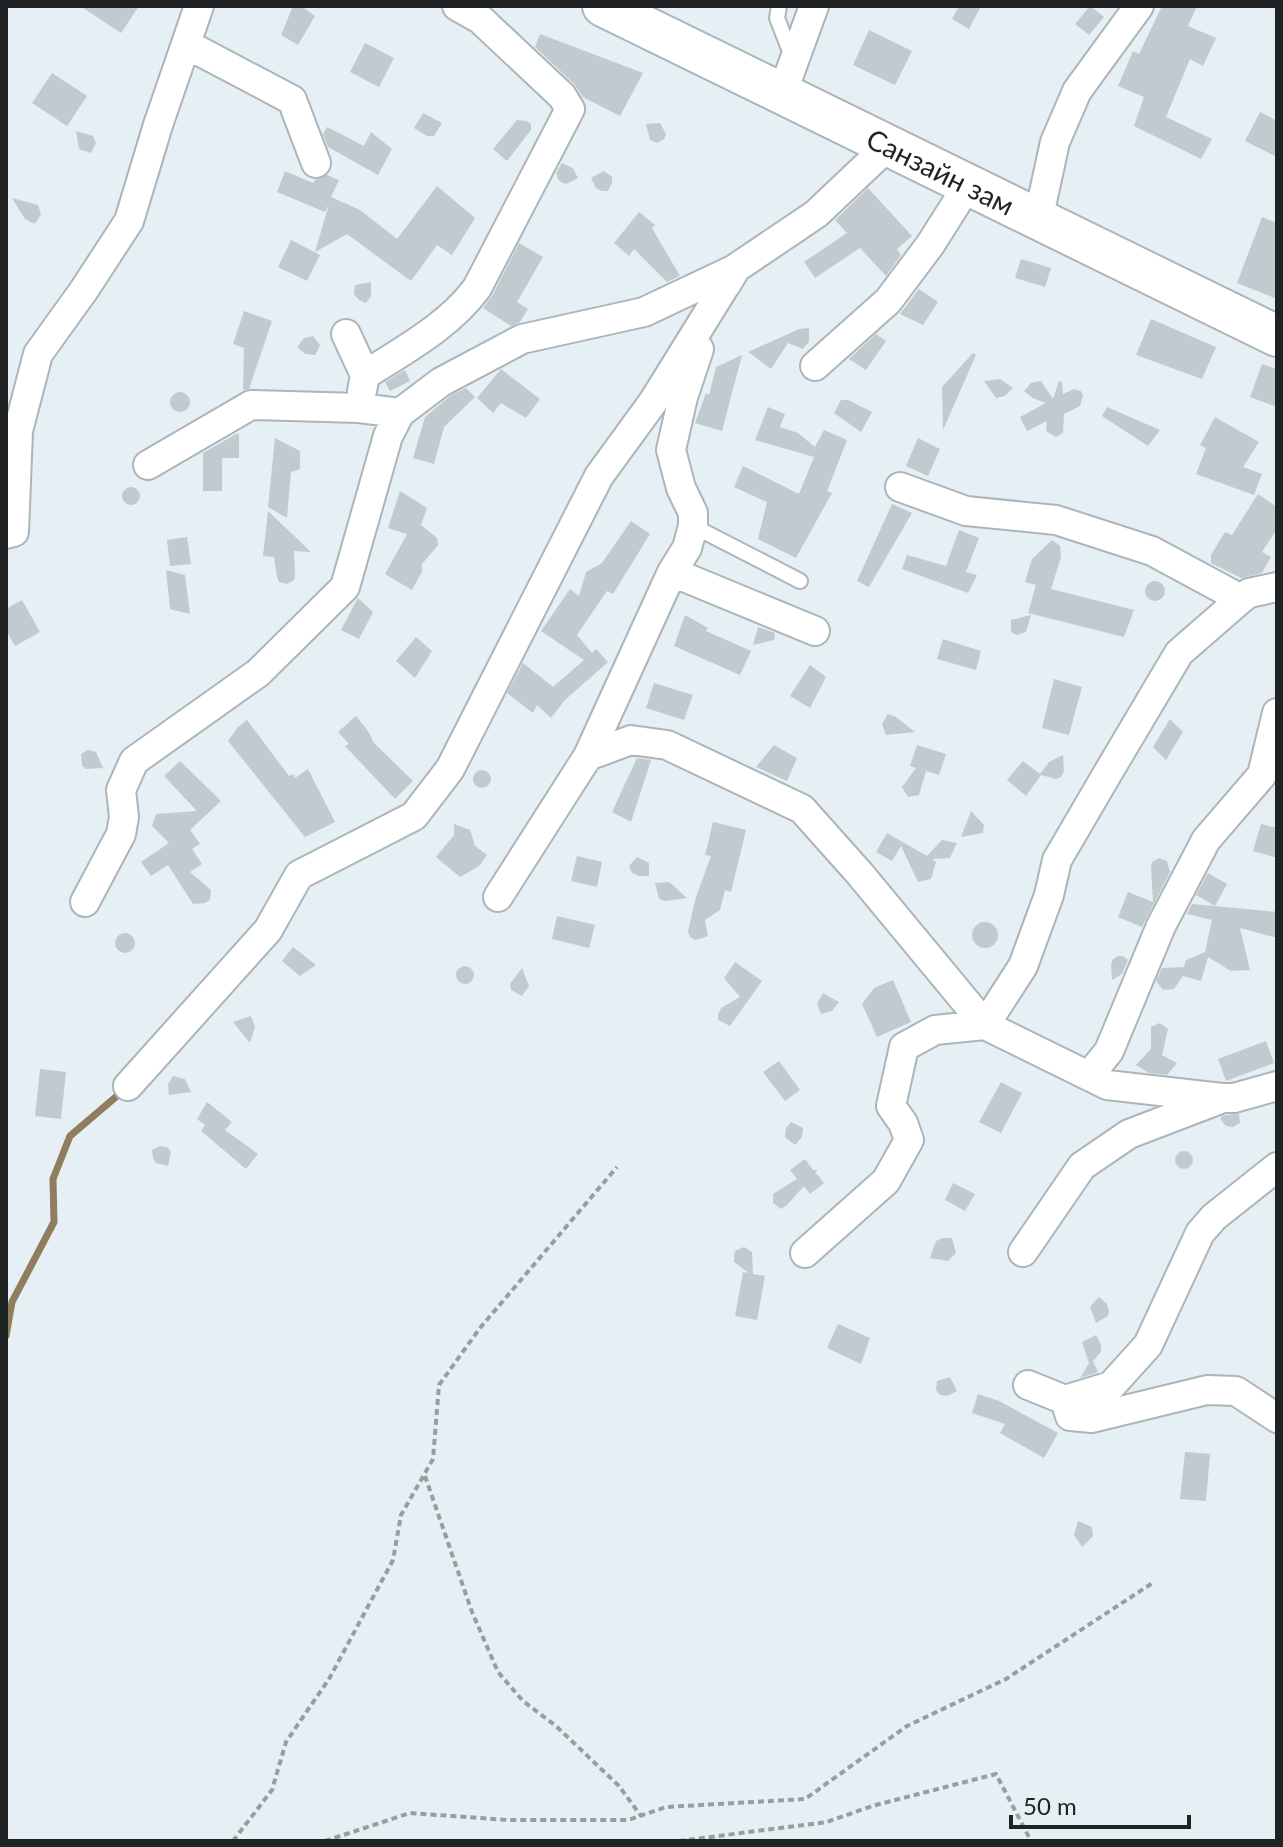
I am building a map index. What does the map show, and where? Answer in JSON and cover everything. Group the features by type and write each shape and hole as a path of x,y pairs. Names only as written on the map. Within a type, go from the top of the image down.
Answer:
{"main road":[{"name":"Санзайн зам","path":"603,6 788,77 888,146 1277,336"}],"street":[{"path":"6,534 14,532 11,495 18,431 38,354 129,221 199,6"},
{"path":"365,375 416,342 464,305 484,274 570,109 562,96 480,19 457,6"},
{"path":"788,77 814,6"},
{"path":"1038,220 1055,142 1077,91 1139,6"},
{"path":"186,44 292,100 316,163"},
{"path":"85,902 121,834 124,817 121,790 134,761 258,673 345,587 388,436 400,413 441,382 522,339 644,312 736,268 816,214 888,146"},
{"path":"815,366 888,301 930,245 968,185"},
{"path":"498,897 588,756 672,572 687,548 693,513 681,488 671,450 683,397 713,307 736,268"},
{"path":"128,1086 268,930 299,875 414,816 450,769 599,476 653,402 736,268"},
{"path":"346,334 365,375 359,408"},
{"path":"148,465 251,405 359,408 400,413"},
{"path":"900,487 966,511 1056,520 1125,542 1152,551 1241,599"},
{"path":"672,572 815,631"},
{"path":"985,1025 1023,966 1049,895 1057,860 1179,653 1249,593 1277,587"},
{"path":"1089,1076 1109,1051 1161,926 1206,840 1262,775 1277,713"},
{"path":"588,756 631,740 667,745 802,809 985,1025 1107,1085 1222,1098 1234,1098 1277,1086"},
{"path":"805,1253 886,1181 909,1140 903,1123 891,1106 904,1047 935,1030 985,1025"},
{"path":"1023,1252 1082,1166 1129,1134 1222,1098"},
{"path":"1028,1385 1065,1400 1111,1386 1148,1345 1200,1233 1214,1217 1277,1167"},
{"path":"1065,1400 1070,1416 1092,1418 1207,1390 1236,1391 1277,1418"}],"lane":[{"path":"779,6 777,18 788,77"},
{"path":"693,526 800,581"}],"path":[{"path":"233,1841 272,1790 286,1742 329,1679 393,1560 401,1515 433,1459 439,1385 480,1328 617,1167"},
{"path":"424,1474 472,1612 498,1672 523,1701 556,1726 619,1786 641,1816"},
{"path":"325,1841 410,1813 508,1820 628,1820 666,1807 805,1799 907,1726 1006,1679 1154,1582"},
{"path":"679,1841 827,1822 872,1806 996,1774 1031,1841"}],"building":[{"path":"80,6 139,6 121,33"},
{"path":"293,6 301,6 315,16 298,45 281,35"},
{"path":"959,6 981,6 969,29 952,19"},
{"path":"1090,6 1104,17 1089,35 1075,24"},
{"path":"1162,6 1197,6 1188,26 1216,38 1203,66 1190,59 1166,117 1212,139 1201,159 1134,126 1144,97 1118,86 1133,51 1139,54"},
{"path":"869,30 912,51 895,85 853,65"},
{"path":"540,34 643,73 620,116 583,97 574,84 535,47"},
{"path":"365,43 394,58 379,87 350,72"},
{"path":"52,73 87,96 67,126 32,103"},
{"path":"1260,112 1277,121 1277,157 1245,141"},
{"path":"423,113 442,123 434,136 427,136 414,128"},
{"path":"517,120 531,124 531,130 507,161 493,149"},
{"path":"660,123 666,134 657,143 650,140 646,124"},
{"path":"327,127 364,146 371,132 392,149 378,175 328,147 323,134"},
{"path":"76,131 93,136 96,143 91,153 79,149"},
{"path":"562,163 573,168 578,178 566,184 559,181 556,173"},
{"path":"285,171 313,183 327,175 339,180 331,197 360,210 397,239 437,186 475,218 452,255 437,245 411,281 347,234 315,252 329,204 325,212 277,192"},
{"path":"604,171 612,177 608,191 596,188 591,178"},
{"path":"868,188 912,236 897,249 901,255 886,276 860,248 815,278 804,262 847,233 835,220"},
{"path":"12,198 38,205 41,214 35,224 25,219"},
{"path":"639,212 655,225 652,228 680,276 667,282 634,249 629,256 614,243"},
{"path":"1262,217 1277,223 1277,299 1237,283"},
{"path":"291,240 320,255 307,281 278,267"},
{"path":"519,243 543,257 517,302 528,309 520,322 511,326 483,308"},
{"path":"1021,259 1051,268 1045,287 1015,278"},
{"path":"371,282 371,296 366,303 359,300 354,294 355,285"},
{"path":"919,289 938,302 923,325 900,314"},
{"path":"244,311 272,321 249,389 243,390 244,348 233,344"},
{"path":"1151,319 1216,347 1202,379 1136,355"},
{"path":"809,328 809,342 803,349 788,343 771,369 748,352 799,329"},
{"path":"876,334 886,341 866,370 849,359"},
{"path":"313,336 320,345 318,350 315,355 305,354 297,347 304,338"},
{"path":"973,353 976,355 943,430 942,387"},
{"path":"742,355 722,431 695,423 706,393 709,395 716,367"},
{"path":"1262,364 1277,369 1277,407 1250,397"},
{"path":"501,369 540,399 526,418 501,403 493,413 477,398"},
{"path":"405,370 410,381 390,391 385,382"},
{"path":"1000,379 1013,388 1005,396 996,398 984,381"},
{"path":"1041,381 1053,399 1059,381 1062,382 1063,394 1074,389 1081,391 1083,396 1080,406 1064,414 1063,433 1056,437 1046,431 1047,421 1027,431 1020,417 1046,403 1024,391 1031,383"},
{"path":"466,388 475,397 444,427 434,464 413,458 425,417 450,396"},
{"path":"180,392 187,395 190,402 187,409 180,412 173,409 170,402 173,395"},
{"path":"841,400 848,400 872,412 861,432 834,413"},
{"path":"768,407 785,414 780,427 798,433 815,447 824,430 847,440 827,491 832,493 796,558 758,539 767,502 734,487 743,466 799,494 814,457 755,440"},
{"path":"1107,407 1160,430 1148,446 1102,416"},
{"path":"1215,417 1259,442 1243,467 1262,474 1254,495 1196,474 1206,448 1200,445"},
{"path":"239,434 239,458 222,458 222,491 203,491 203,453"},
{"path":"275,438 300,451 300,469 291,472 287,518 268,507"},
{"path":"918,438 940,449 928,476 906,466"},
{"path":"127,487 135,487 140,496 138,503 127,505 122,500 122,492"},
{"path":"400,491 427,508 421,525 437,538 438,545 422,564 422,572 412,590 385,574 407,534 388,528"},
{"path":"1258,494 1277,507 1277,529 1262,552 1271,557 1262,573 1241,578 1211,563 1211,555 1225,532 1232,535"},
{"path":"892,504 912,513 869,587 857,581"},
{"path":"268,511 311,552 294,551 294,580 287,584 279,582 274,557 263,556"},
{"path":"631,521 650,534 613,594 607,591 577,635 592,653 596,649 608,662 565,700 551,718 537,705 533,713 507,693 523,663 553,687 584,660 541,631 570,589 579,596 586,572 602,563"},
{"path":"959,530 979,538 966,572 977,575 968,593 902,569 907,555 946,566"},
{"path":"187,537 191,564 170,566 167,540"},
{"path":"1052,540 1060,546 1061,557 1051,589 1134,610 1124,637 1028,613 1036,585 1025,582 1032,559"},
{"path":"166,570 185,575 190,614 170,609"},
{"path":"1155,581 1162,584 1165,591 1162,598 1155,601 1148,598 1145,591 1148,584"},
{"path":"358,598 373,612 359,639 341,630"},
{"path":"22,600 40,632 15,646 6,630 6,609"},
{"path":"685,615 708,628 706,631 751,651 740,675 674,646"},
{"path":"1031,615 1026,632 1017,635 1011,632 1011,620"},
{"path":"758,627 775,633 774,640 753,645"},
{"path":"416,637 432,651 415,678 396,661"},
{"path":"943,639 981,651 976,670 937,659"},
{"path":"810,665 826,677 810,708 790,696"},
{"path":"1054,679 1082,687 1069,735 1042,728"},
{"path":"654,683 693,695 684,720 646,708"},
{"path":"888,714 915,732 886,735 882,724"},
{"path":"356,716 374,743 413,781 395,799 345,746 349,744 338,732"},
{"path":"1170,719 1183,732 1166,760 1153,747"},
{"path":"247,720 289,776 293,774 295,778 308,769 335,822 305,837 228,741"},
{"path":"774,745 797,758 787,781 756,767"},
{"path":"917,745 946,754 939,775 926,771 919,795 908,797 902,787 916,768 910,766"},
{"path":"88,750 96,752 103,768 86,769 82,766 81,754"},
{"path":"1063,755 1064,771 1061,777 1056,779 1041,775 1026,796 1007,780 1023,761 1040,774 1049,762"},
{"path":"637,758 651,760 631,822 612,812"},
{"path":"180,761 221,801 190,830 200,844 192,849 202,864 190,872 211,890 210,900 205,903 193,904 168,865 151,876 141,862 169,843 152,826 156,814 197,811 164,776"},
{"path":"478,770 486,770 491,779 489,786 478,788 473,783 473,775"},
{"path":"971,811 984,825 983,833 961,837"},
{"path":"713,822 746,830 731,892 725,890 720,910 705,920 708,936 696,940 690,937 688,931 711,856 705,855"},
{"path":"454,824 470,830 475,846 487,855 479,866 460,877 436,857 454,835"},
{"path":"1261,824 1277,828 1277,858 1253,851"},
{"path":"887,833 927,856 942,840 957,843 950,858 932,859 936,862 931,879 918,882 901,846 892,861 876,852"},
{"path":"577,856 602,862 597,887 571,881"},
{"path":"637,857 649,863 649,876 632,873 629,866"},
{"path":"1159,858 1167,861 1170,872 1142,927 1118,917 1128,892 1153,902 1151,867 1152,862"},
{"path":"1208,873 1227,884 1215,906 1196,895"},
{"path":"669,882 687,898 659,899 655,883"},
{"path":"1192,904 1277,912 1277,938 1240,928 1250,970 1231,971 1208,957 1201,981 1183,976 1174,989 1163,990 1156,981 1162,968 1184,967 1186,960 1205,952 1212,920 1187,914"},
{"path":"557,916 595,925 589,948 552,939"},
{"path":"985,922 994,926 998,935 994,944 985,948 976,944 972,935 976,926"},
{"path":"125,933 132,936 135,943 132,950 125,953 118,950 115,943 118,936"},
{"path":"293,947 316,965 300,976 282,961"},
{"path":"1118,956 1128,960 1122,974 1112,980 1111,964"},
{"path":"735,962 762,981 730,1026 718,1020 718,1015 721,1008 740,997 724,978"},
{"path":"461,966 469,966 474,975 472,982 461,984 456,979 456,971"},
{"path":"522,968 529,986 522,996 511,990 510,984"},
{"path":"893,980 911,1022 877,1037 862,1004 874,988"},
{"path":"823,993 839,1002 832,1011 821,1014 817,1003"},
{"path":"251,1016 255,1027 250,1043 233,1022"},
{"path":"1160,1023 1168,1029 1162,1055 1177,1063 1167,1075 1149,1073 1136,1065 1151,1049 1151,1027"},
{"path":"1266,1041 1274,1063 1226,1081 1218,1059"},
{"path":"779,1061 800,1090 785,1101 763,1072"},
{"path":"40,1069 66,1072 61,1119 35,1116"},
{"path":"173,1076 185,1079 191,1092 169,1095 168,1084"},
{"path":"1001,1082 1022,1093 1001,1133 979,1122"},
{"path":"207,1102 232,1122 225,1130 258,1154 246,1169 201,1131 205,1125 197,1119"},
{"path":"1239,1114 1240,1123 1233,1127 1226,1126 1221,1120 1225,1115"},
{"path":"791,1122 803,1128 802,1137 795,1145 785,1137 786,1128"},
{"path":"167,1147 171,1152 168,1166 156,1163 153,1158 152,1150"},
{"path":"1180,1151 1188,1151 1193,1160 1191,1167 1180,1169 1175,1164 1175,1156"},
{"path":"805,1159 813,1170 818,1170 815,1172 824,1183 810,1194 804,1186 781,1209 773,1203 773,1194 797,1179 790,1170"},
{"path":"953,1183 975,1194 965,1211 945,1200"},
{"path":"952,1238 956,1253 948,1261 930,1258 936,1241"},
{"path":"744,1247 752,1252 753,1274 765,1276 757,1320 735,1316 743,1272 749,1273 734,1262 734,1256 735,1251"},
{"path":"1099,1297 1107,1304 1109,1311 1108,1316 1096,1323 1090,1307"},
{"path":"838,1324 870,1338 861,1364 827,1348"},
{"path":"1096,1335 1101,1345 1101,1352 1093,1361 1098,1372 1080,1378 1089,1363 1082,1342"},
{"path":"950,1377 957,1391 947,1396 940,1395 936,1390 937,1381"},
{"path":"978,1394 999,1401 1058,1433 1044,1458 1000,1433 1005,1424 972,1413"},
{"path":"1185,1452 1210,1454 1206,1501 1180,1499"},
{"path":"1078,1521 1092,1527 1093,1536 1082,1547 1074,1535"}],"waterway":[{"path":"6,1336 12,1302 54,1222 53,1179 70,1136 124,1090"}]}
